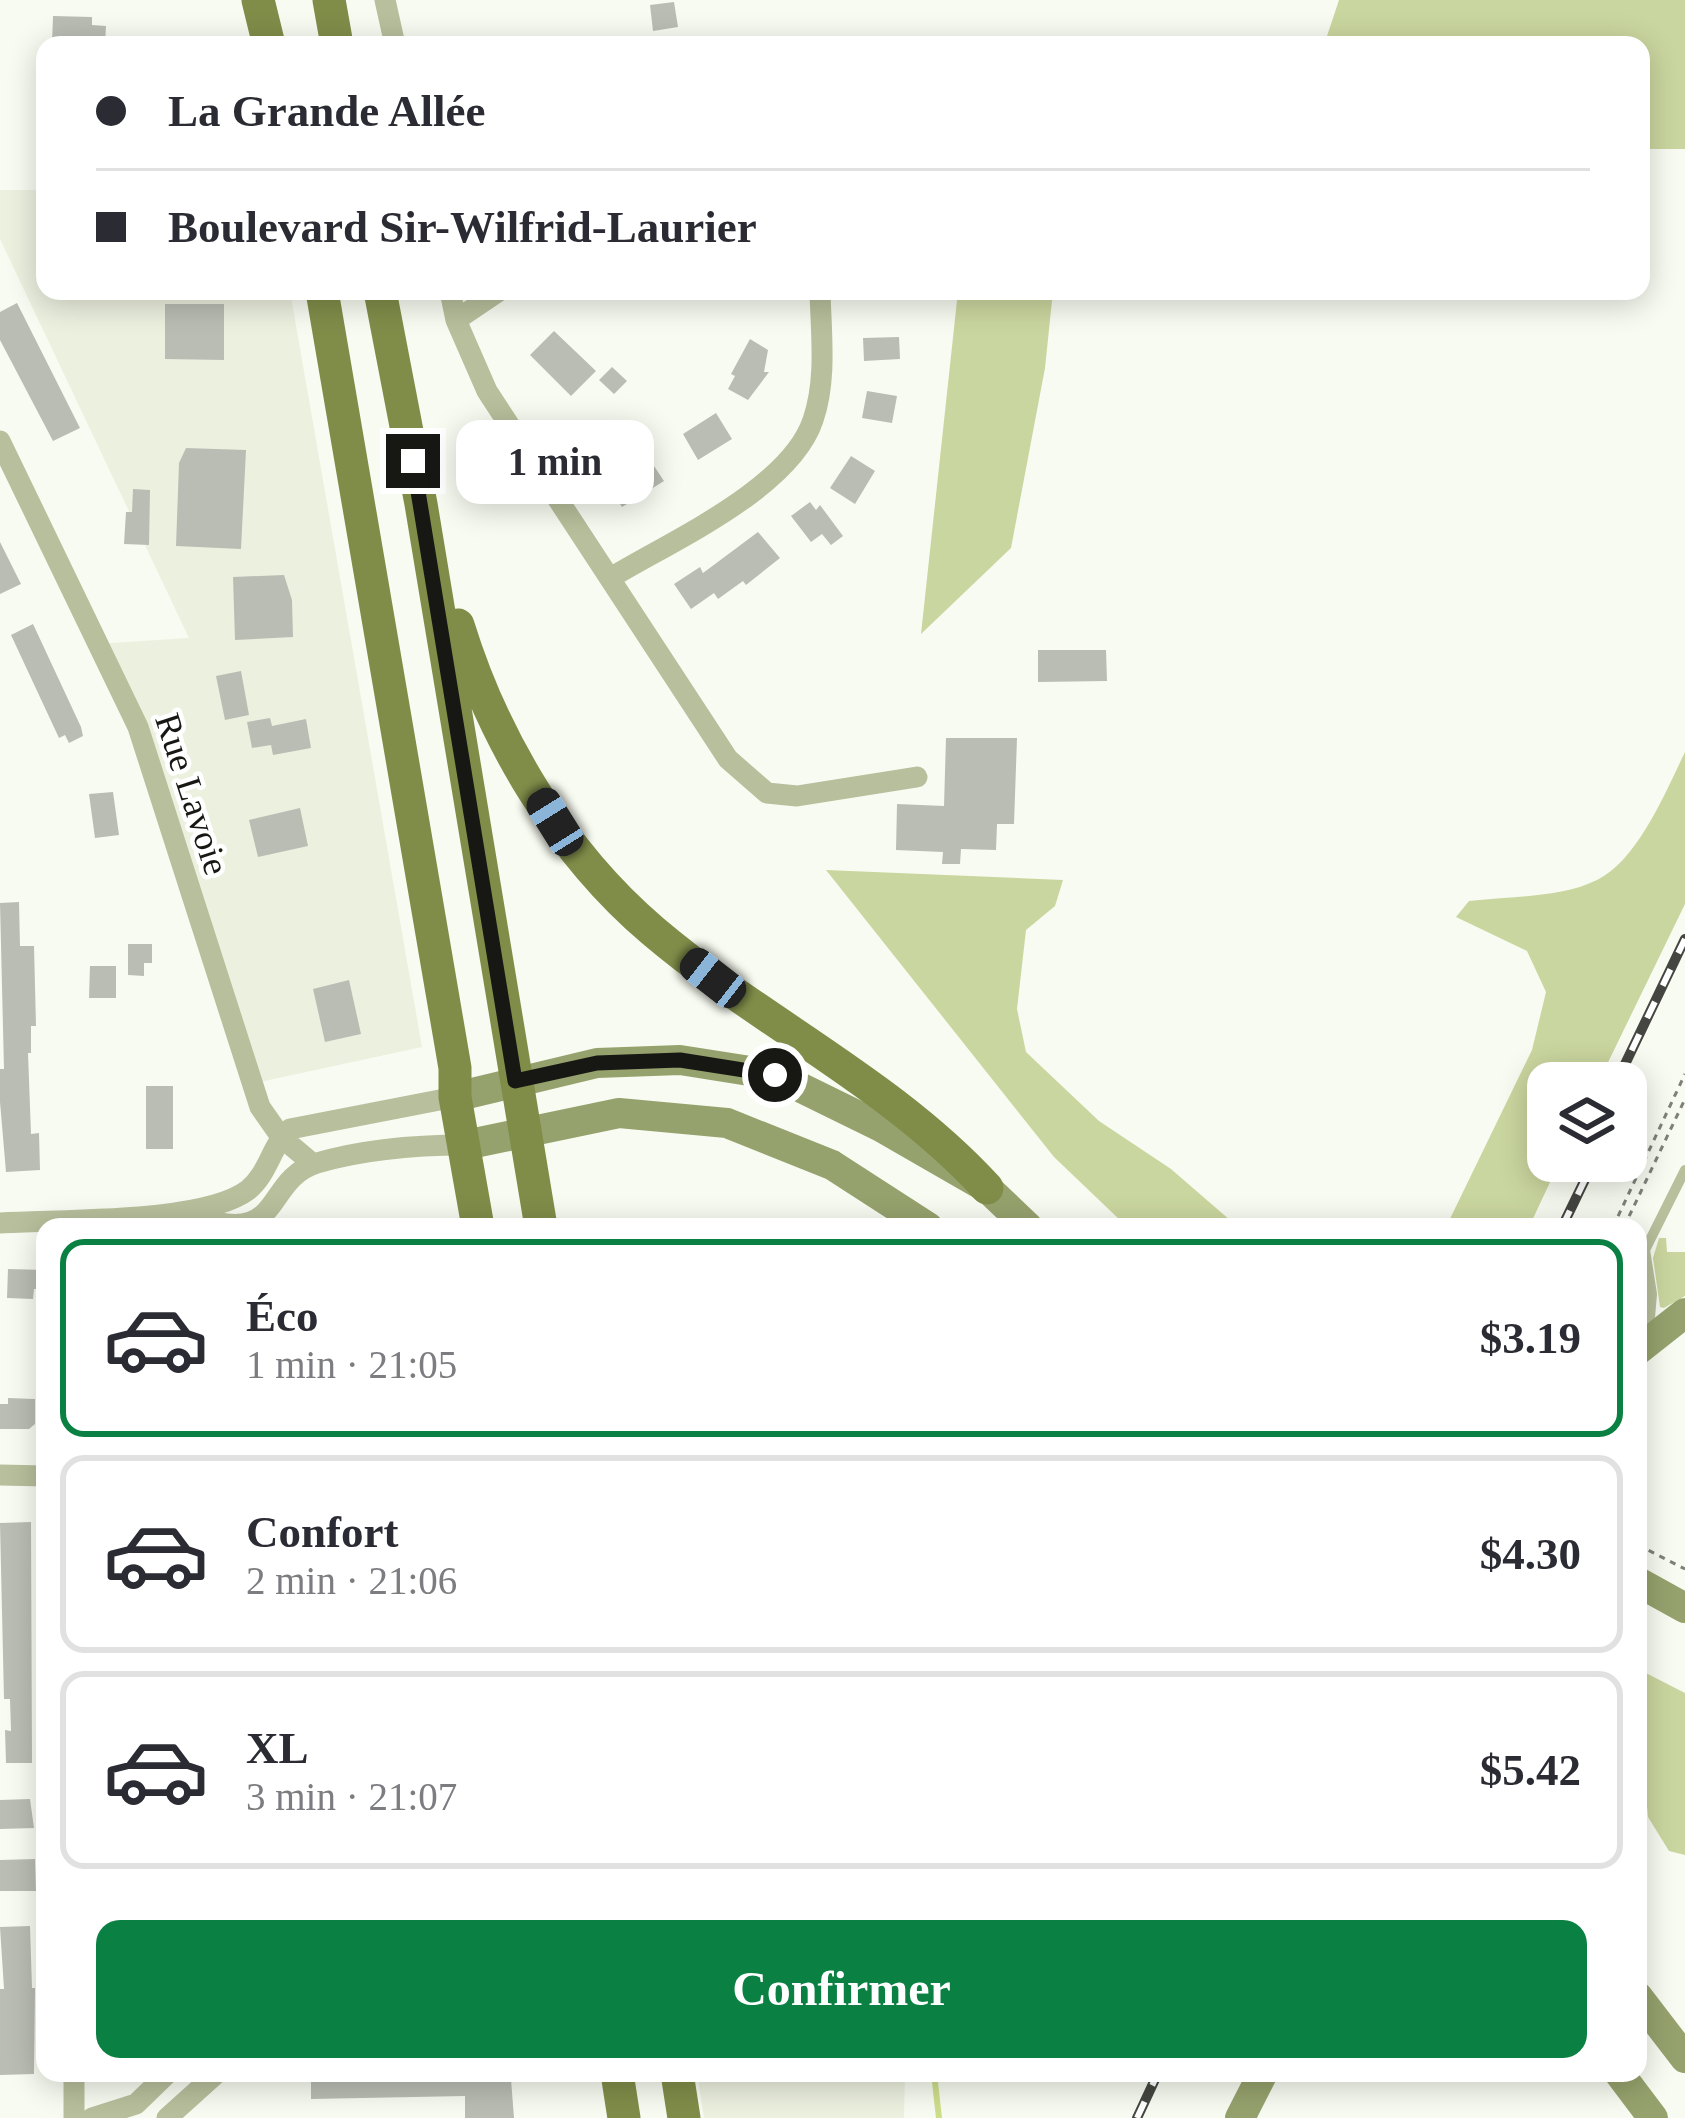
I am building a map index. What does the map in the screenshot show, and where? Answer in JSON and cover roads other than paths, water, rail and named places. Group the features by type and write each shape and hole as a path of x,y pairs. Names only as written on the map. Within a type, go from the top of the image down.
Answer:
{"main road":[{"path":"258,0 267,36"},
{"path":"329,0 335,36"},
{"path":"324,300 477,1218"},
{"path":"382,300 421,504 540,1218"},
{"path":"421,504 477,683 509,749 555,822 603,882 651,930 713,978 912,1118 956,1154 987,1188"},
{"path":"618,2082 624,2118"},
{"path":"678,2082 684,2118"}],"street":[{"path":"385,0 393,36"},
{"path":"452,300 488,391 728,760 766,793 797,796 917,777"},
{"path":"456,320 486,300"},
{"path":"611,577 762,485 791,457 813,424 819,392 820,300"},
{"name":"Rue Lavoie","path":"0,441 137,727 260,1107 281,1137 313,1164"},
{"path":"84,1218 217,1206 253,1186 290,1129 597,1063 680,1060 775,1075 881,1127 987,1188 1019,1218"},
{"path":"259,1218 313,1164 412,1145 465,1144 526,1134 619,1113 727,1123 832,1166 914,1218"},
{"path":"184,1212 205,1218"},
{"path":"0,1223 36,1221"},
{"path":"1647,1342 1685,1313"},
{"path":"0,1475 36,1476"},
{"path":"1647,1587 1685,1608"},
{"path":"1647,2009 1685,2058"},
{"path":"74,2082 74,2118"},
{"path":"92,2118 136,2104 159,2082"},
{"path":"167,2118 207,2082"},
{"path":"1240,2118 1258,2082"},
{"path":"1626,2082 1653,2118"}],"lane":[{"path":"1647,1246 1685,1169"},
{"path":"1647,1264 1652,1300 1647,1323"}],"waterway":[{"path":"935,2082 939,2118"}],"railway":[{"path":"1626,1062 1685,939"},
{"path":"1566,1218 1584,1182"},
{"path":"1137,2118 1154,2082"}]}
